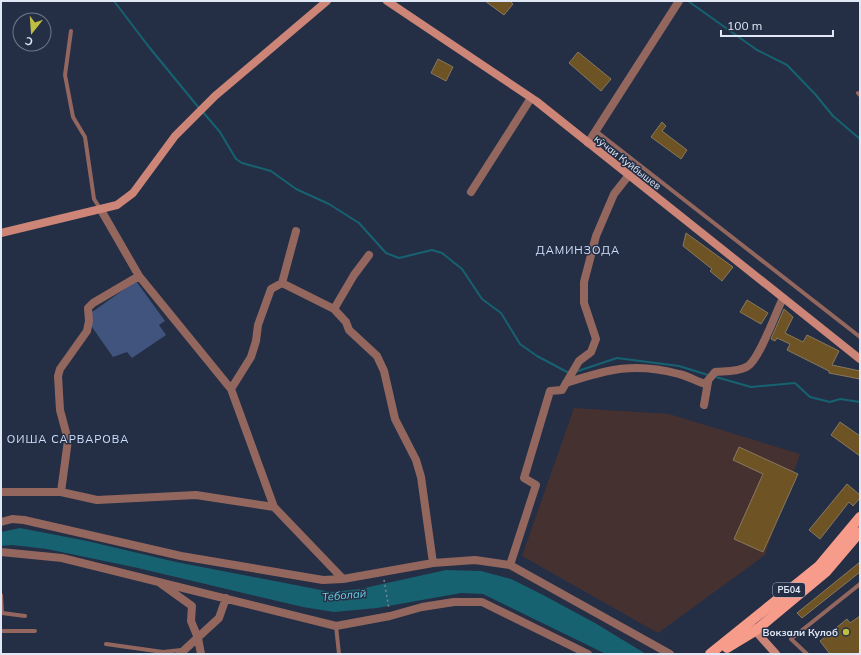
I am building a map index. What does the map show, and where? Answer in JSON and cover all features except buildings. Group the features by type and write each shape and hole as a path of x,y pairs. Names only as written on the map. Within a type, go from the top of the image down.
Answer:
{"main road":[{"path":"1,233 117,206 133,193 176,136 204,107 327,1"},
{"name":"кӯчаи Куйбышев","path":"387,1 531,98 860,359"},
{"path":"848,349 860,351"},
{"name":"РБ04","path":"710,654 752,627 819,566 860,517"},
{"name":"РБ04","path":"716,654 826,572 860,532"},
{"path":"752,627 776,654"}],"street":[{"path":"588,143 679,2"},
{"path":"471,192 531,98"},
{"path":"510,565 536,485 524,478 550,392 562,390 579,361 591,352 596,339 584,303 584,282 596,236 614,194 629,175"},
{"path":"101,210 139,276 231,389 274,507 343,579"},
{"path":"231,389 251,357 256,340 258,325 271,289 282,283 296,231"},
{"path":"334,309 354,275 369,255"},
{"path":"61,492 68,440 60,410 57,383 60,369 87,330 89,321 88,308 92,303 139,276"},
{"path":"282,283 334,309 346,322 349,330 377,356 384,371 395,419 416,460 421,477 433,563"},
{"path":"704,405 708,382 714,372 736,370 748,366 759,351 783,298"},
{"path":"568,380 612,369 634,367 667,371 680,374 705,384 708,382"},
{"path":"1,492 61,492 97,500 196,495 274,507"},
{"path":"1,522 12,519 24,520 181,556 323,580 343,579 433,563 475,560 510,565 670,654"},
{"path":"1,552 62,558 336,626 390,616 422,607 454,602 482,602 588,654"},
{"path":"155,580 192,606 191,621 198,638 201,654"},
{"path":"182,652 219,618 226,598"}],"lane":[{"path":"71,31 65,75 73,117 85,137 94,199 101,210"},
{"path":"596,131 860,336"},
{"path":"806,654 791,639 860,584"},
{"path":"1,594 2,613 25,616"},
{"path":"336,626 339,654"},
{"path":"1,631 35,631"},
{"path":"106,644 163,652 182,652"}],"path":[{"path":"383,578 390,611"}],"shaded area":[{"path":"136,281 165,321 159,325 166,335 132,358 127,352 113,357 85,317"},
{"path":"574,408 669,414 800,454 765,555 658,633 522,556"}],"water":[{"name":"Теболай","path":"20,528 87,541 176,562 331,592 360,589 446,570 481,571 511,579 543,595 595,623 646,654 606,654 483,594 461,593 377,608 334,612 303,607 138,568 47,549 12,545 1,546 1,532"}],"waterway":[{"path":"114,1 149,47 199,108"},
{"path":"688,1 757,50 787,65 815,94 833,116 860,139"},
{"path":"202,111 220,132 236,159 242,163 271,171 296,189 329,204 359,223 386,253 399,258 432,250 442,253 462,269 482,299 501,313 520,344 537,356 569,373"},
{"path":"575,372 617,358 679,366 708,375"},
{"path":"716,377 751,387 795,383 810,397 830,402 840,399 860,402"}],"place":[{"name":"Вокзали Кулоб","path":"846,632"}],"district":[{"name":"ДАМИНЗОДА","path":"578,250"},
{"name":"ОИША САРВАРОВА","path":"68,439"}]}
